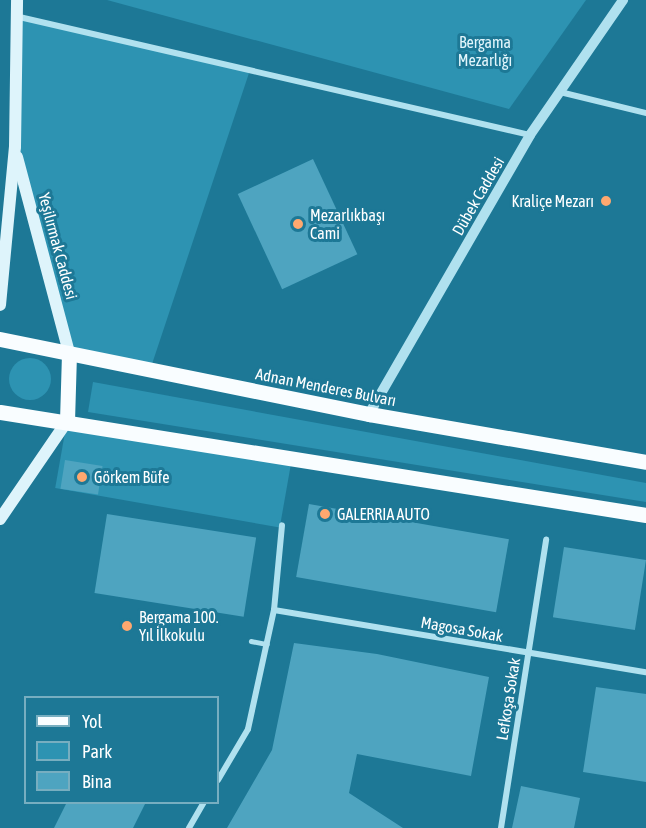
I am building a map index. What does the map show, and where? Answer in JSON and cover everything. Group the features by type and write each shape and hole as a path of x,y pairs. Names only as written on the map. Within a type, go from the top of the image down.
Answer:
{"main road":[{"name":"Yeşilırmak Caddesi","path":"0,305 15,147 17,0"},
{"name":"Yeşilırmak Caddesi","path":"15,147 69,353"},
{"name":"Adnan Menderes Bulvarı","path":"0,339 369,414 646,462"},
{"path":"0,519 67,421 69,353"},
{"path":"0,412 646,514"}],"street":[{"name":"Dübek Caddesi","path":"369,414 530,135 623,0"},
{"path":"15,16 530,135"},
{"path":"560,92 646,113"},
{"path":"219,778 248,729 274,610 282,525"},
{"name":"Lefkoşa Sokak","path":"501,828 546,539"},
{"name":"Magosa Sokak","path":"274,610 646,672"},
{"path":"189,828 203,804"}],"lane":[{"path":"251,641 267,644"}],"green space":[{"name":"Bergama Mezarlığı","path":"107,0 586,0 509,109"},
{"path":"15,16 250,70 150,370 69,353 15,147"},
{"path":"30,358 45,364 51,379 45,394 30,400 15,394 9,379 15,364"},
{"path":"93,382 646,483 646,502 88,412"},
{"path":"67,421 292,461 280,528 55,488"}],"building":[{"name":"Mezarlıkbaşı Cami","path":"313,159 357,254 282,289 238,194"},
{"name":"Görkem Büfe","path":"65,460 103,466 98,495 60,489"},
{"path":"309,504 509,539 496,612 296,577"},
{"name":"Bergama 100. Yıl İlkokulu","path":"107,514 256,538 244,617 94,593"},
{"path":"564,547 646,560 635,630 553,617"},
{"path":"294,643 377,654 489,677 471,776 357,754 349,793 403,828 227,828 272,750"},
{"path":"596,687 646,694 646,782 583,772"},
{"path":"521,786 580,798 574,828 512,828"},
{"path":"66,804 145,804 133,828 54,828"}],"place":[{"name":"Kraliçe Mezarı","path":"606,201"},
{"name":"Mezarlıkbaşı Cami","path":"298,224"},
{"name":"Görkem Büfe","path":"82,477"},
{"name":"GALERRIA AUTO","path":"325,514"},
{"name":"Bergama 100. Yıl İlkokulu","path":"127,626"}]}
